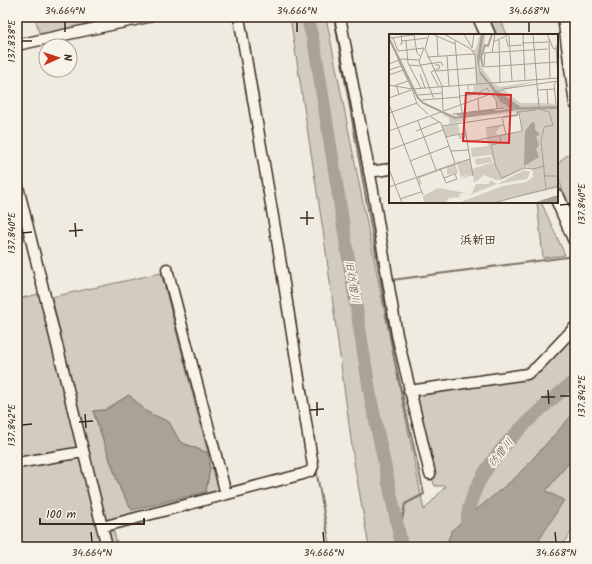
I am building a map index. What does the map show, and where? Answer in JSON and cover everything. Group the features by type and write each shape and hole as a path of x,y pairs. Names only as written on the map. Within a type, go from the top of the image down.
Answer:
{"highway":[{"path":"480,17 488,34"},
{"path":"558,199 575,239"}],"street":[{"path":"98,17 101,27"},
{"path":"17,45 148,17"},
{"path":"102,527 303,474 311,471 313,466 278,246 239,17"},
{"path":"340,17 397,335 409,391 430,474"},
{"path":"563,17 575,104"},
{"path":"369,172 389,169"},
{"path":"17,183 44,288 83,452 108,547"},
{"path":"167,269 226,494"},
{"path":"409,391 527,374 537,367 575,327"},
{"path":"17,463 83,452"}],"shaded area":[{"path":"35,17 98,17 101,27 50,38 40,38"},
{"path":"290,17 326,17 424,510 446,486 435,486 430,474 414,395 529,379 575,326 575,528 560,547 369,547 354,462 324,237"},
{"path":"487,17 500,17 507,34 495,34"},
{"path":"575,151 575,219 558,176 558,165 563,158"},
{"path":"537,203 541,203 565,255 543,258"},
{"path":"161,273 208,453 180,442 169,422 147,412 129,395 105,410 93,411 121,491 132,509 206,492 210,467 213,469 221,493 112,525 118,547 17,547 17,299 39,294 77,427 78,412 52,297"},
{"path":"129,395 147,412 169,422 180,442 208,453 210,467 206,492 132,510 121,491 93,411 105,410"},
{"path":"575,412 575,455 546,491 564,500 535,547 445,547 452,530 516,477"}],"waterway":[{"name":"旧彷僧川","path":"307,17 315,48 371,400 402,547"},
{"path":"334,17 394,357 424,494 405,504 399,536"},
{"path":"392,280 575,256"},
{"name":"彷僧川","path":"469,547 467,522 472,498 483,475 517,432 575,380"},
{"path":"316,469 330,547"}],"district":[{"name":"浜新田","path":"478,240"}]}
